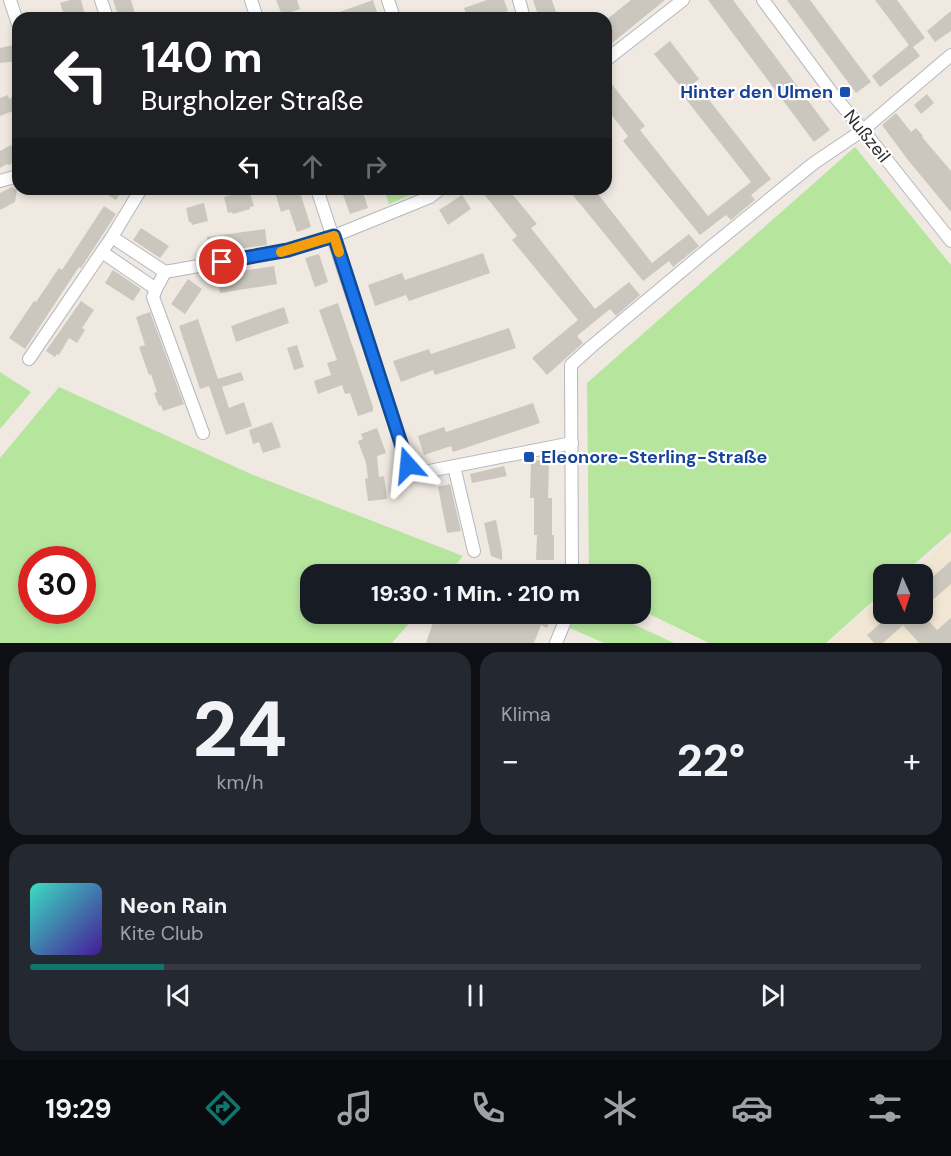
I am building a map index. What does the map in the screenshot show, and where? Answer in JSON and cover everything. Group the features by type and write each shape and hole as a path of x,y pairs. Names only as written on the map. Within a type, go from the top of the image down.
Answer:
{"street":[{"path":"612,55 683,0"},
{"name":"Nußzeil","path":"763,0 835,97 951,242"},
{"path":"572,564 571,365 814,163 863,130 951,55"},
{"path":"29,359 112,237 137,195"},
{"path":"319,195 408,465 414,474 572,443"},
{"path":"112,237 165,272 288,250 334,236 432,195"},
{"path":"102,252 156,289"},
{"path":"165,272 153,297 203,434"},
{"path":"454,466 474,551"},
{"path":"556,643 564,624"}],"shaded area":[{"path":"951,537 951,643 830,643 873,605 873,624 933,624 933,564 920,564"}],"green space":[{"path":"855,147 951,265 951,532 914,564 873,564 873,601 826,643 709,643 651,615 651,564 589,564 587,383"},
{"path":"386,195 410,195 389,204"},
{"path":"0,372 31,392 0,429"},
{"path":"59,387 251,474 463,556 456,564 300,564 300,624 408,624 392,643 0,643 0,458"},
{"path":"571,624 633,624 674,643 604,643 570,628"}],"building":[{"path":"81,0 84,12 63,12 60,3"},
{"path":"113,0 131,0 134,12 117,12"},
{"path":"276,0 297,0 300,9 281,12"},
{"path":"373,0 377,12 340,12"},
{"path":"487,0 504,0 508,11 465,12 464,8"},
{"path":"533,0 552,0 556,12 537,12"},
{"path":"631,0 665,0 612,43 612,15"},
{"path":"708,0 733,0 830,130 814,142"},
{"path":"787,0 810,0 871,82 856,93"},
{"path":"875,0 897,0 925,38 913,47 920,56 880,87 872,76 909,45"},
{"path":"951,11 951,31 935,42 927,31"},
{"path":"670,41 699,79 695,82 771,179 751,195 755,200 731,220 726,215 700,235 623,141 628,136 612,116 612,85 645,126 640,130 708,216 751,182 681,93 684,91 654,54"},
{"path":"12,45 12,62 0,63 0,48"},
{"path":"927,94 934,103 921,114 914,105"},
{"path":"8,95 9,99 12,98 12,111 0,116 0,98"},
{"path":"896,113 911,132 916,128 951,171 951,212 882,125"},
{"path":"11,145 12,163 0,168 0,151"},
{"path":"12,187 12,195 16,195 15,202 0,210 0,193"},
{"path":"108,195 119,195 116,200"},
{"path":"251,195 254,206 233,214 228,213 224,197"},
{"path":"276,195 301,195 311,227 297,232 289,209 281,212"},
{"path":"343,195 364,195 368,208 350,214"},
{"path":"462,195 471,209 448,225 439,210"},
{"path":"485,195 513,195 537,224 531,228 595,309 629,282 640,295 616,316 610,309 577,336 583,343 547,375 532,358 578,320 512,240 517,236"},
{"path":"573,195 599,195 652,263 689,234 699,246 673,267 669,261 643,281"},
{"path":"204,203 208,221 192,225 189,222 186,208"},
{"path":"104,206 116,214 25,349 9,338 59,268 62,270"},
{"path":"141,228 169,246 160,258 133,240"},
{"path":"265,229 267,245 209,253 207,237"},
{"path":"483,253 490,273 409,301 406,295 375,306 368,285 402,273 405,280"},
{"path":"319,254 328,282 315,287 305,258"},
{"path":"274,266 277,284 220,293 217,275"},
{"path":"113,270 141,289 133,301 105,283"},
{"path":"188,279 202,289 185,314 171,304"},
{"path":"81,301 94,310 82,328 85,330 77,343 69,338 59,355 55,357 46,351"},
{"path":"338,303 373,407 373,411 358,416 350,393 345,394 342,385 318,394 314,381 331,375 327,363 337,360 319,310"},
{"path":"284,307 289,323 236,342 231,326"},
{"path":"150,312 184,404 163,411 154,393 157,392 139,347 145,345 136,317"},
{"path":"198,319 218,379 241,372 244,380 222,387 229,408 244,402 252,426 226,435 209,386 200,389 179,326"},
{"path":"509,328 516,348 435,375 433,370 401,382 393,361 429,349 431,354"},
{"path":"297,345 304,367 294,370 287,348"},
{"path":"533,403 540,423 453,452 451,446 424,455 418,436 444,427 446,432"},
{"path":"272,422 281,447 263,453 259,442 253,444 249,430"},
{"path":"377,428 386,453 377,456 379,477 384,476 387,499 368,501 365,479 368,478 366,463 358,441 363,439 361,434"},
{"path":"531,460 549,461 548,498 552,498 554,560 536,560 537,535 534,535 534,498 530,498"},
{"path":"504,466 507,476 472,483 470,474"},
{"path":"450,484 461,531 447,533 438,487"},
{"path":"496,520 502,560 491,556 484,523"},
{"path":"951,561 951,584 933,600 933,577"},
{"path":"951,618 951,643 919,643 903,625 883,643 874,643 867,635 880,624 931,624 937,630"},
{"path":"433,624 548,624 547,628 541,625 534,643 426,643"}],"slow traffic":[{"path":"281,252 334,236 339,252"}],"place":[{"name":"Hinter den Ulmen","path":"845,92"},
{"name":"Eleonore-Sterling-Straße","path":"529,457"}],"route":[{"path":"222,262 288,250 334,236 408,465"}]}
